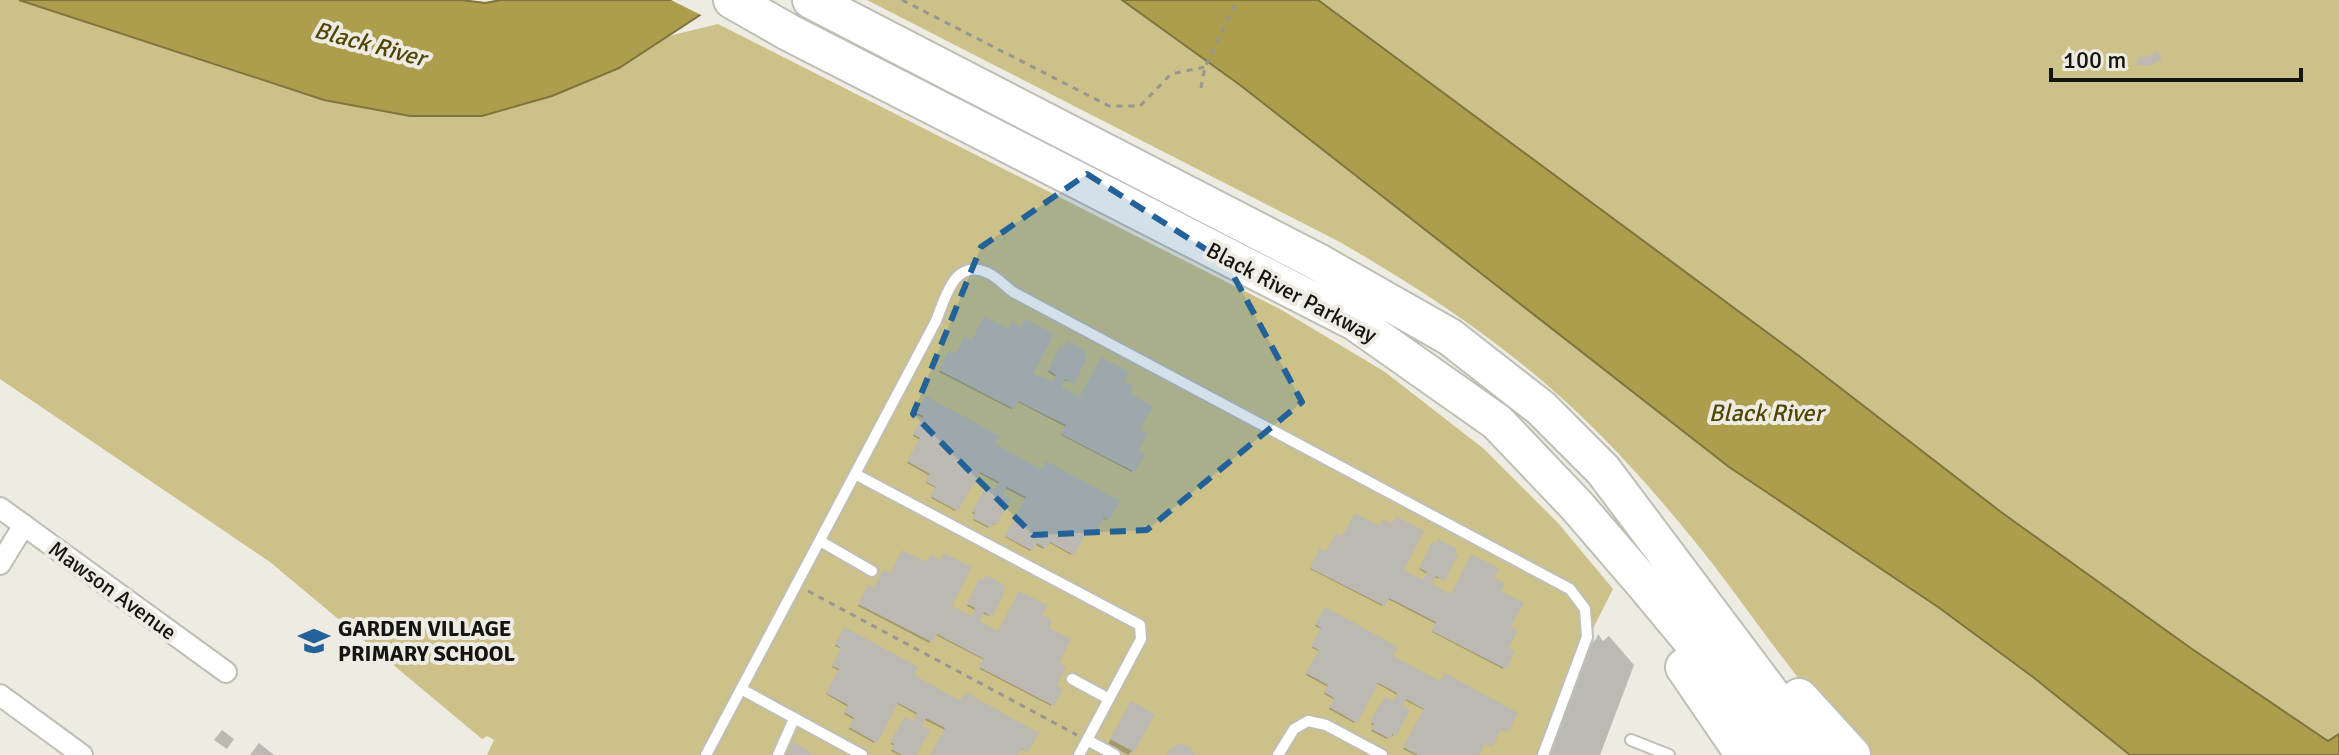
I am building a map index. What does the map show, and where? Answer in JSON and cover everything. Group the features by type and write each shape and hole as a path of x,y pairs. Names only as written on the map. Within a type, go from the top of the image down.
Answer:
{"highway":[{"name":"Black River Parkway","path":"811,0 1318,262 1450,337 1541,408 1603,470 1817,755"},
{"name":"Black River Parkway","path":"738,3 788,32 1355,322 1497,422 1577,506 1645,585 1779,755"},
{"path":"1603,470 1642,497 1780,676 1852,755"},
{"path":"1645,585 1672,650 1744,755"}],"street":[{"name":"Mawson Avenue","path":"0,508 226,672"},
{"path":"0,564 24,525"},
{"path":"0,695 82,755"}],"lane":[{"path":"706,755 936,321 947,288 966,272 988,272 1013,292 1570,589 1585,609 1587,637 1543,755"},
{"path":"855,474 1136,621 1142,630 1141,639 1079,755"},
{"path":"820,541 872,571"},
{"path":"1072,679 1109,699"},
{"path":"741,689 860,755"},
{"path":"778,755 794,719"},
{"path":"1278,755 1294,729 1308,721 1326,725 1382,755"},
{"path":"1087,740 1115,755"},
{"path":"1631,740 1653,752 1669,755"}],"path":[{"path":"902,0 1109,106 1140,106 1171,74 1205,67"},
{"path":"1201,88 1205,67 1237,0"},
{"path":"796,585 1087,740"}],"highlighted area":[{"path":"1087,174 1226,262 1302,402 1147,530 1033,535 913,414 981,247"}],"shaded area":[{"path":"0,0 19,0 323,100 410,116 619,68 669,36 718,24 1280,309 1385,372 1484,449 1558,523 1613,589 1584,646 1541,755 487,755 494,740 487,736 482,739 270,562 0,379"},
{"path":"867,0 2339,0 2339,755 1867,755 1819,704 1714,565 1631,467 1565,401 1484,335 1427,295 1338,241"}],"water":[{"name":"Black River","path":"19,0 462,0 485,3 501,0 723,0 619,68 552,96 482,116 410,116 324,100"},
{"name":"Black River","path":"1122,0 1318,0 1799,356 2001,512 2192,649 2328,741 2339,734 2339,755 2130,755 2033,677 1938,607 1729,467 1240,85"}],"pier":[{"path":"671,0 727,0 705,17"}],"building":[{"path":"2158,51 2162,59 2150,66 2137,65 2138,57"},
{"path":"984,316 1008,329 1012,322 1022,327 1025,319 1054,334 1033,373 1052,382 1056,375 1048,370 1061,345 1065,347 1068,341 1086,351 1084,356 1087,358 1074,384 1065,379 1061,387 1080,397 1101,357 1129,372 1124,381 1134,387 1130,394 1153,406 1140,429 1148,433 1138,451 1145,455 1135,472 1061,434 1066,425 1018,401 1014,409 939,370 949,351 955,354 965,336 972,340"},
{"path":"926,396 1000,436 995,444 1042,470 1046,461 1120,501 1109,521 1104,517 1093,535 1087,532 1074,555 1050,542 1046,549 1037,543 1033,551 1005,536 1026,497 1007,487 1003,495 1011,499 997,524 994,523 991,528 972,518 975,513 972,511 986,486 994,490 999,482 980,472 958,511 930,496 936,487 925,481 930,474 907,461 920,438 913,434 923,416 917,413"},
{"path":"1355,513 1379,526 1383,519 1392,524 1396,516 1424,531 1404,570 1423,580 1427,572 1419,568 1432,542 1436,544 1438,539 1457,549 1455,553 1458,555 1444,581 1436,576 1432,584 1451,594 1471,554 1499,569 1494,578 1505,584 1501,591 1524,603 1511,626 1518,630 1509,648 1515,652 1506,669 1432,631 1436,622 1389,598 1385,606 1310,568 1320,548 1326,552 1336,533 1342,537"},
{"path":"902,550 927,562 930,555 940,560 944,553 972,567 952,606 971,616 975,608 967,604 980,578 983,580 986,575 1005,585 992,617 984,612 980,621 998,631 1019,591 1047,605 1042,615 1052,620 1049,628 1071,639 1059,663 1066,667 1057,685 1063,688 1054,706 979,667 984,659 937,634 932,642 858,604 868,585 874,588 883,570 890,573"},
{"path":"1325,607 1398,647 1393,656 1440,681 1445,673 1518,713 1508,732 1502,729 1492,747 1485,743 1479,755 1418,755 1403,747 1424,709 1406,699 1402,706 1410,710 1396,736 1392,734 1390,739 1371,729 1374,724 1370,722 1384,697 1393,701 1397,693 1378,683 1357,723 1329,707 1334,698 1324,692 1328,685 1306,673 1319,650 1311,646 1321,628 1315,624"},
{"path":"845,627 918,667 914,675 960,701 965,692 1039,733 1028,752 1022,749 1018,755 930,755 945,728 926,718 922,726 930,730 916,755 902,755 891,749 894,744 890,742 905,717 913,721 917,713 898,703 877,743 849,727 854,718 844,712 848,705 826,693 839,669 832,666 841,648 835,644"},
{"path":"1598,634 1603,641 1609,636 1634,665 1600,755 1552,755"},
{"path":"1131,701 1155,714 1134,752 1110,739"},
{"path":"222,730 234,739 227,749 214,740"},
{"path":"793,742 812,753 811,755 786,755"},
{"path":"259,743 274,755 250,755"},
{"path":"1179,744 1189,746 1195,755 1167,755 1171,748"}],"place":[{"name":"GARDEN VILLAGE PRIMARY SCHOOL","path":"314,641"}]}
